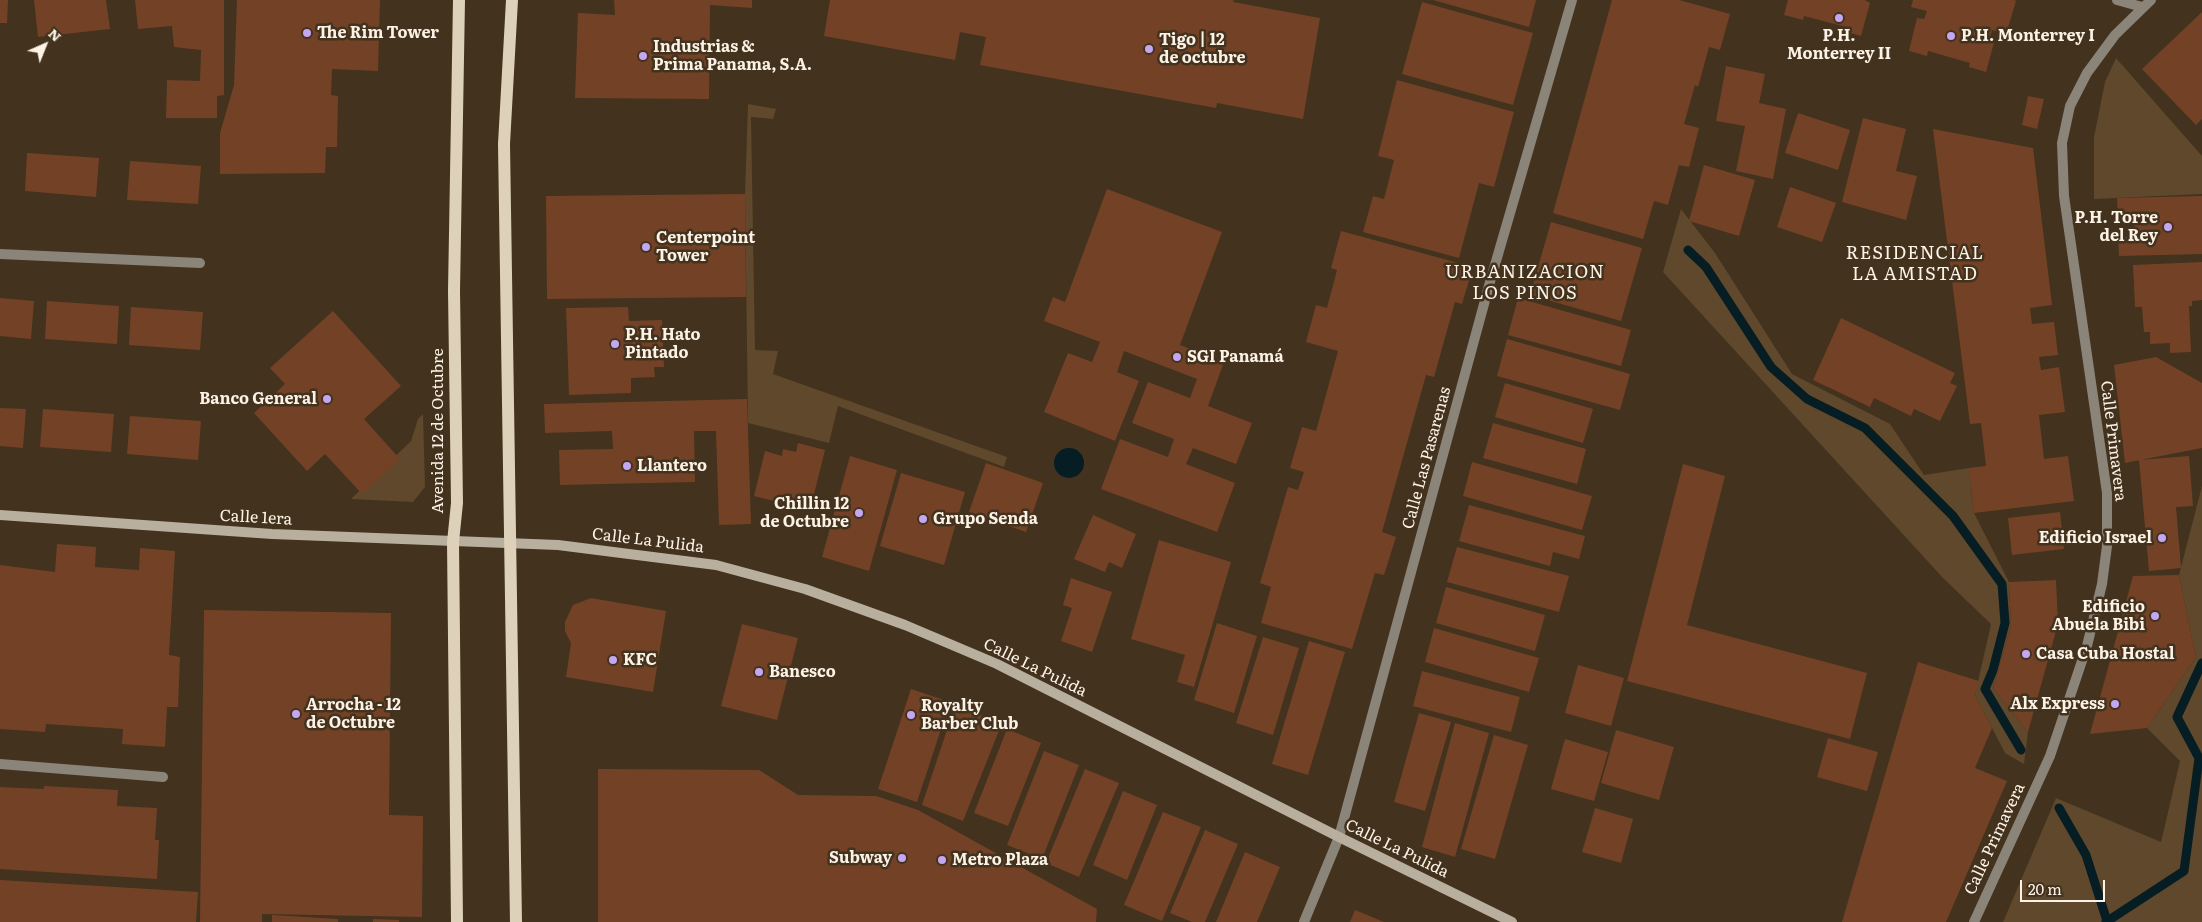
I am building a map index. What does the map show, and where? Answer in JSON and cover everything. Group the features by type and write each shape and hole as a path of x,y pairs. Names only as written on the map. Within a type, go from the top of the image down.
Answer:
{"main road":[{"name":"Avenida 12 de Octubre","path":"457,922 452,542 457,503 454,291 459,0"},
{"path":"512,0 504,144 512,545 516,922"},
{"name":"Calle 1era","path":"0,514 231,531 512,545"},
{"name":"Calle La Pulida","path":"512,545 568,546 716,565 805,589 905,624 997,664 1512,922"}],"street":[{"name":"Calle Las Pasarenas","path":"1304,922 1339,837 1488,291 1572,0"},
{"path":"2117,0 2142,7"},
{"name":"Calle Primavera","path":"1974,922 2050,756 2087,646 2102,584 2107,546 2107,493 2064,196 2062,143 2070,106 2088,73 2115,35 2151,0"},
{"path":"0,254 200,263"},
{"path":"0,764 163,776"}],"shaded area":[{"path":"2116,58 2202,156 2202,194 2094,199 2094,137 2105,82"},
{"path":"748,104 776,109 773,119 751,117 755,350 778,351 773,374 1007,457 1004,467 838,406 829,443 748,423 745,194"},
{"path":"1681,209 1715,253 1792,374 1890,424 1924,475 1969,468 1974,513 2009,582 2011,626 1993,688 2028,732 2024,764 2005,753 1975,695 1991,624 1943,578 1663,272"},
{"path":"423,414 425,487 413,502 351,499 411,441 418,419"},
{"path":"2202,486 2202,922 2003,922 2056,798 2161,842 2180,761 2147,728 2196,657 2179,575"}],"water":[{"path":"1069,448 1080,452 1084,463 1080,474 1069,478 1058,474 1054,463 1058,452"}],"building":[{"path":"0,0 8,0 7,23 0,23"},
{"path":"34,0 106,0 110,29 38,37"},
{"path":"135,0 224,0 224,95 217,96 217,118 166,118 167,80 200,81 201,50 174,47 172,26 138,29"},
{"path":"237,0 380,0 378,71 332,69 331,95 338,96 337,147 326,147 325,173 220,174 220,133 234,85"},
{"name":"Industrias & Prima Panama, S.A.","path":"614,0 752,0 752,8 710,5 709,99 575,98 578,13 615,15"},
{"name":"Tigo | 12 de octubre","path":"830,0 1234,0 1233,2 1320,18 1303,119 1217,103 1216,108 980,65 986,37 960,32 955,60 824,36"},
{"path":"1433,0 1536,0 1529,27"},
{"path":"1612,0 1679,0 1730,14 1720,50 1709,47 1698,87 1695,85 1684,124 1699,128 1689,167 1679,165 1668,205 1654,201 1643,239 1553,213"},
{"name":"P.H. Monterrey II","path":"1788,0 1865,0 1870,3 1861,36 1844,31 1846,27 1804,16 1803,20 1784,15"},
{"name":"P.H. Monterrey I","path":"1913,0 2016,1 2006,34 1992,30 1990,38 1995,39 1986,72 1969,67 1970,63 1928,51 1927,56 1909,51 1917,18 1924,19 1927,11 1911,7"},
{"path":"1422,2 1533,33 1513,105 1402,74"},
{"path":"2202,12 2202,119 2196,125 2142,69"},
{"path":"1726,66 1765,74 1759,103 1786,109 1773,179 1736,171 1745,126 1716,121"},
{"path":"1397,80 1514,112 1494,187 1479,183 1459,258 1363,232 1373,196 1384,199 1394,160 1378,156"},
{"path":"2028,96 2044,99 2037,129 2022,125"},
{"path":"1798,113 1850,130 1838,170 1785,153"},
{"path":"1863,118 1906,129 1896,171 1917,176 1906,220 1842,202"},
{"path":"1933,129 2033,148 2052,305 2030,308 2032,324 2054,322 2058,355 2039,357 2041,370 2059,367 2065,412 2039,415 2044,459 2068,456 2074,501 1974,513 1969,468 1986,466 1981,423 1970,424"},
{"path":"27,153 99,158 96,197 25,191"},
{"path":"130,161 201,166 198,204 127,200"},
{"path":"1704,165 1755,180 1739,236 1689,221"},
{"path":"1790,187 1836,203 1822,242 1777,227"},
{"name":"SGI Panamá","path":"1107,189 1222,232 1180,345 1224,362 1208,406 1252,423 1236,464 1193,448 1186,464 1235,483 1217,532 1101,489 1120,439 1168,457 1174,439 1132,423 1148,382 1190,398 1197,379 1124,351 1117,372 1139,381 1115,441 1044,412 1068,353 1092,362 1100,342 1044,321 1053,297 1065,302"},
{"name":"Centerpoint Tower","path":"745,194 746,297 547,299 546,196"},
{"name":"P.H. Torre del Rey","path":"2202,196 2202,254 2119,256 2118,237 2134,237 2134,218 2118,218 2117,198"},
{"path":"1551,222 1642,248 1621,321 1530,295"},
{"path":"1341,231 1473,267 1462,304 1455,302 1434,377 1426,375 1382,532 1396,537 1384,575 1375,573 1352,649 1261,623 1271,587 1260,583 1288,487 1298,490 1304,472 1290,468 1302,427 1316,431 1338,351 1306,342 1316,305 1327,308 1337,270 1331,268"},
{"path":"2202,262 2202,300 2192,301 2192,306 2189,306 2191,352 2170,353 2170,343 2150,344 2150,332 2144,332 2142,307 2135,307 2133,265"},
{"path":"0,298 34,301 31,339 0,336"},
{"path":"1518,298 1631,330 1621,366 1508,335"},
{"path":"47,301 119,306 117,344 45,339"},
{"path":"131,307 203,312 200,350 129,345"},
{"name":"P.H. Hato Pintado","path":"628,307 629,321 662,320 664,367 654,367 655,377 631,378 631,393 569,395 566,308"},
{"name":"Banco General","path":"333,311 401,386 364,419 400,459 362,494 325,454 307,471 254,413 285,384 270,368"},
{"path":"1841,318 1955,373 1950,383 1957,386 1940,421 1914,409 1911,416 1874,398 1870,407 1813,380"},
{"path":"1507,339 1630,374 1620,410 1497,376"},
{"path":"2156,357 2202,383 2202,448 2125,463 2114,365"},
{"path":"1505,383 1593,409 1583,443 1495,417"},
{"name":"Llantero","path":"747,399 751,524 719,525 716,431 694,431 695,482 560,485 559,450 613,449 612,431 545,433 544,404"},
{"path":"0,408 26,409 23,448 0,446"},
{"path":"43,409 114,414 111,452 40,447"},
{"path":"130,416 201,421 198,460 127,454"},
{"path":"1493,423 1586,449 1577,484 1483,458"},
{"path":"798,443 825,450 810,510 754,496 765,451 782,456 783,449 796,452"},
{"name":"Chillin 12 de Octubre","path":"850,456 897,470 869,571 822,557"},
{"name":"Edificio Israel","path":"2189,456 2193,506 2176,507 2181,568 2149,571 2139,460"},
{"path":"1472,462 1592,496 1582,530 1463,496"},
{"path":"986,463 1043,483 1026,532 969,512"},
{"path":"1683,464 1725,476 1687,625 1867,673 1850,739 1627,681"},
{"name":"Grupo Senda","path":"901,473 965,492 944,565 880,546"},
{"path":"1469,505 1585,536 1579,559 1553,552 1550,566 1459,541"},
{"path":"2060,512 2064,549 2012,555 2008,518"},
{"path":"1093,515 1136,534 1122,568 1109,562 1105,572 1074,559"},
{"path":"1159,540 1231,562 1194,687 1177,682 1185,655 1131,639"},
{"path":"57,544 96,547 95,567 139,570 140,548 175,551 169,655 180,657 178,707 167,707 165,747 122,744 123,729 46,724 45,732 0,729 0,565 55,572"},
{"path":"1457,547 1569,576 1559,612 1447,582"},
{"name":"Edificio Abuela Bibi","path":"2179,575 2196,657 2147,728 2090,734 2133,576"},
{"path":"1071,578 1112,592 1092,652 1061,641 1072,608 1063,605"},
{"name":"Casa Cuba Hostal","path":"2056,580 2058,624 2028,732 1993,688 2011,626 2009,582"},
{"path":"1446,587 1545,615 1535,651 1436,623"},
{"name":"KFC","path":"591,598 666,611 653,692 566,677 571,643 565,631 565,622 573,605"},
{"name":"Arrocha - 12 de Octubre","path":"204,610 391,613 389,815 423,816 422,917 262,914 262,922 200,922"},
{"path":"1217,623 1257,636 1234,713 1194,700"},
{"name":"Banesco","path":"742,624 798,638 777,720 721,706"},
{"path":"1434,628 1539,658 1529,692 1425,662"},
{"path":"1263,637 1299,648 1273,735 1236,723"},
{"path":"1309,641 1345,652 1308,775 1272,764"},
{"path":"1918,662 1979,681 1975,695 1992,728 1975,768 2007,781 1946,922 1842,922"},
{"path":"1578,665 1624,678 1611,726 1565,713"},
{"path":"1422,671 1520,697 1511,732 1413,706"},
{"path":"911,689 950,702 917,802 878,789"},
{"path":"955,706 1002,723 963,821 922,805"},
{"path":"1419,713 1451,722 1425,811 1394,802"},
{"path":"1455,723 1489,733 1455,857 1422,847"},
{"path":"1007,729 1041,743 1008,826 974,813"},
{"path":"1616,730 1674,747 1659,800 1601,783"},
{"path":"1494,735 1528,745 1495,859 1461,849"},
{"path":"1828,738 1878,752 1867,791 1817,777"},
{"path":"1565,739 1608,752 1594,801 1551,789"},
{"path":"1044,751 1079,765 1042,859 1007,845"},
{"path":"598,769 759,770 798,795 876,796 918,810 1097,909 1096,922 598,922"},
{"path":"1085,769 1119,783 1079,877 1046,863"},
{"path":"44,786 118,790 117,806 157,808 155,840 159,840 157,879 0,869 0,787 44,789"},
{"path":"1123,791 1157,805 1127,880 1093,865"},
{"path":"1595,808 1633,819 1621,863 1582,852"},
{"path":"1163,812 1201,827 1162,921 1124,905"},
{"path":"1205,830 1238,844 1205,922 1192,922 1170,913"},
{"path":"1245,852 1280,867 1257,922 1216,922"},
{"path":"0,880 198,892 196,922 0,922"},
{"path":"1355,910 1384,922 1350,922"},
{"path":"272,915 338,919 338,922 272,922"},
{"path":"373,919 399,920 399,922 373,922"}],"waterway":[{"path":"1688,250 1706,267 1771,367 1807,399 1865,428 1953,516 2002,584 2005,623 1993,670 1985,689 2021,750"},
{"path":"2106,922 2184,871 2199,758 2177,717 2202,663"},
{"path":"2059,808 2086,855 2107,921"}],"place":[{"name":"P.H. Monterrey II","path":"1839,18"},
{"name":"The Rim Tower","path":"307,33"},
{"name":"P.H. Monterrey I","path":"1951,36"},
{"name":"Tigo | 12 de octubre","path":"1149,49"},
{"name":"Industrias & Prima Panama, S.A.","path":"643,56"},
{"name":"P.H. Torre del Rey","path":"2168,227"},
{"name":"Centerpoint Tower","path":"646,247"},
{"name":"P.H. Hato Pintado","path":"615,344"},
{"name":"SGI Panamá","path":"1177,357"},
{"name":"Banco General","path":"327,399"},
{"name":"Llantero","path":"627,466"},
{"name":"Chillin 12 de Octubre","path":"859,513"},
{"name":"Grupo Senda","path":"923,519"},
{"name":"Edificio Israel","path":"2162,538"},
{"name":"Edificio Abuela Bibi","path":"2155,616"},
{"name":"Casa Cuba Hostal","path":"2026,654"},
{"name":"KFC","path":"613,660"},
{"name":"Banesco","path":"759,672"},
{"name":"Alx Express","path":"2115,704"},
{"name":"Arrocha - 12 de Octubre","path":"296,714"},
{"name":"Royalty Barber Club","path":"911,715"},
{"name":"Subway","path":"902,858"},
{"name":"Metro Plaza","path":"942,860"}],"district":[{"name":"RESIDENCIAL LA AMISTAD","path":"1915,264"},
{"name":"URBANIZACION LOS PINOS","path":"1525,283"}]}
